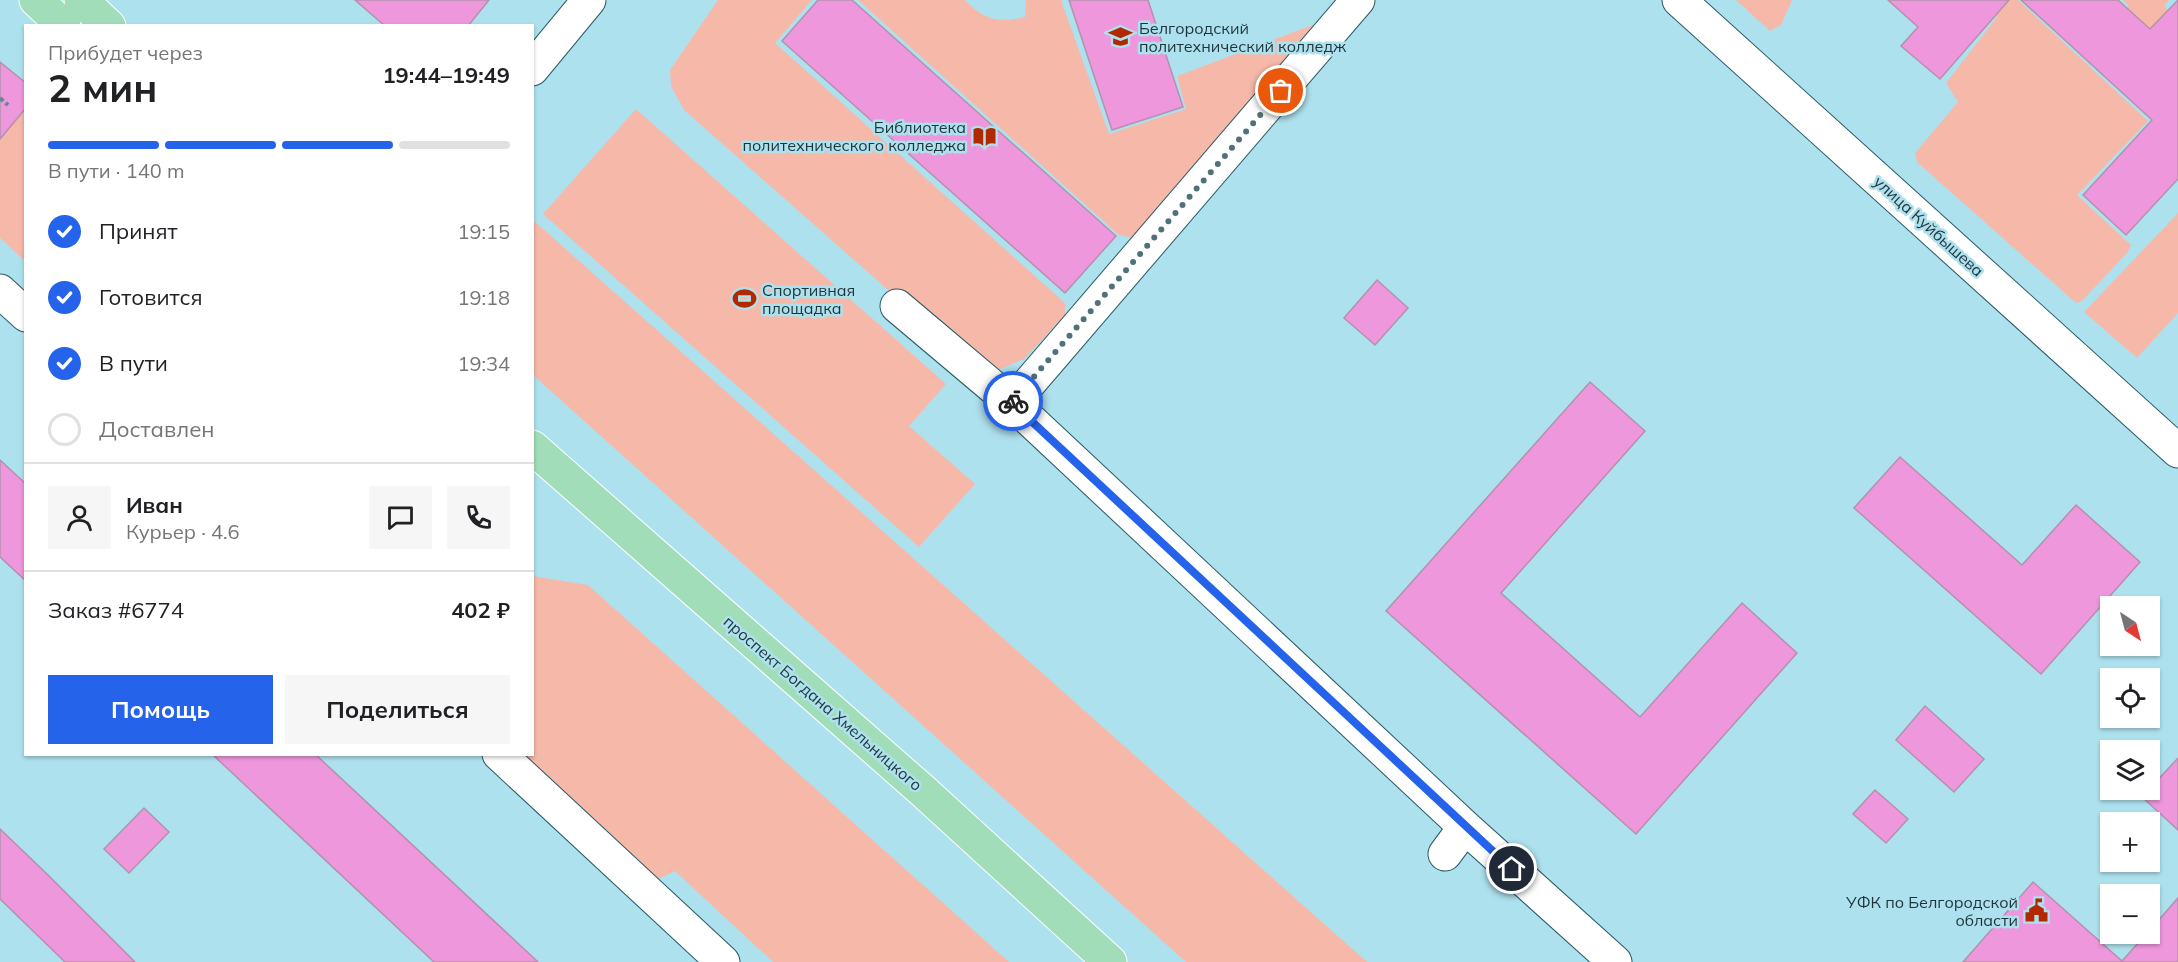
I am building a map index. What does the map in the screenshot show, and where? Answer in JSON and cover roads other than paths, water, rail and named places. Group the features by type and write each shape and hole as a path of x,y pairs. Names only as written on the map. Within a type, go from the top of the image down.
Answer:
{"main road":[{"path":"36,0 62,24"},
{"path":"81,0 107,24"},
{"name":"проспект Богдана Хмельницкого","path":"534,449 914,783 1110,962"}],"street":[{"path":"534,67 589,0"},
{"path":"1012,403 1358,0"},
{"name":"улица Куйбышева","path":"1679,0 2178,451"},
{"path":"0,291 24,313"},
{"path":"897,306 1012,403 1466,827 1615,962"},
{"path":"501,756 723,962"},
{"path":"1445,854 1466,827"}],"place":[{"name":"Белгородский политехнический колледж","path":"1121,37"},
{"name":"Библиотека политехнического колледжа","path":"984,136"},
{"name":"Спортивная площадка","path":"744,299"},
{"name":"УФК по Белгородской области","path":"2036,911"}]}
